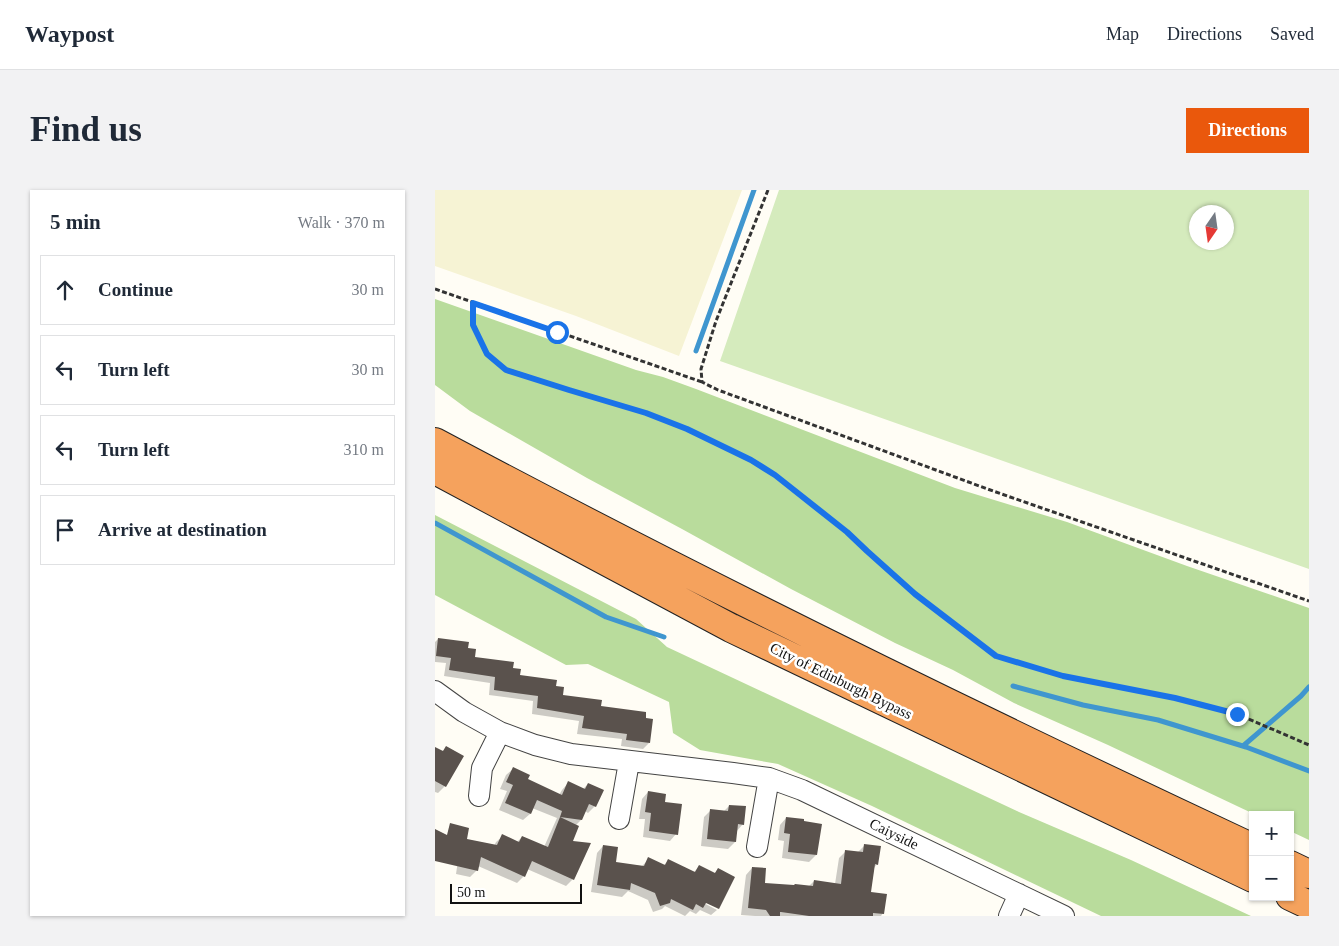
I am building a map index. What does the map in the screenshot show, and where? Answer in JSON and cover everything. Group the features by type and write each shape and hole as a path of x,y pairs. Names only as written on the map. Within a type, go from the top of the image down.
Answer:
{"highway":[{"path":"435,431 549,503"},
{"name":"City of Edinburgh Bypass","path":"435,442 549,503 782,622 1249,846"},
{"name":"City of Edinburgh Bypass","path":"435,470 731,628 1249,876"},
{"path":"435,488 547,546 731,628"},
{"path":"1294,867 1309,874"},
{"path":"1294,898 1309,905"}],"street":[{"name":"Caiyside","path":"435,691 464,712 500,732 535,745 571,754 769,778 802,790 1065,916"},
{"path":"479,796 481,768 500,732"},
{"path":"619,819 629,762"},
{"path":"757,847 769,778"},
{"path":"1009,916 1019,894"}],"path":[{"path":"702,382 701,369 716,321 768,190"},
{"path":"435,289 702,382 718,390 993,491 1309,601"},
{"path":"473,303 473,325 487,354 506,370 654,416 687,429 751,460 775,475 847,532 915,594 996,656 1063,676 1175,698 1237,714 1309,745"}],"shaded area":[{"path":"435,190 742,190 679,356 576,316 435,266"}],"green space":[{"path":"779,190 1309,190 1309,569 720,361"},
{"path":"435,299 636,370 663,377 955,488 1067,522 1309,608 1309,840 1294,833 1294,811 1249,812 1014,703 953,670 895,643 791,589 587,478 470,411 435,385"},
{"path":"435,515 636,619 667,647 1019,812 1131,860 1251,916 1101,916 872,806 778,764 700,750 673,733 669,702 588,664 566,665 435,595"}],"building":[{"path":"438,638 469,642 468,648 476,649 475,657 514,662 513,668 521,669 520,675 557,680 556,686 564,687 563,695 602,700 601,706 646,712 646,718 653,719 650,743 626,740 627,734 582,728 584,716 537,708 538,696 494,690 495,677 449,670 451,658 436,656"},
{"path":"446,746 464,756 446,787 435,781 435,747 443,751"},
{"path":"513,767 530,775 528,779 562,795 568,781 585,789 588,783 604,790 596,807 589,804 582,820 560,817 562,811 537,800 531,814 505,803 513,785 506,782"},
{"path":"648,791 666,794 665,802 682,804 678,835 649,831 651,813 645,812"},
{"path":"729,805 746,806 744,825 738,824 736,842 707,839 710,809 728,811"},
{"path":"560,817 579,826 573,841 591,843 574,880 532,861 525,877 481,857 478,871 435,861 435,829 447,835 450,823 469,828 467,839 497,845 502,834 519,842 522,836 548,847"},
{"path":"786,817 822,824 817,855 788,852 790,834 784,833"},
{"path":"864,844 881,846 878,865 875,864 871,892 887,894 884,914 873,913 873,916 809,916 780,912 780,916 770,916 766,910 748,908 752,867 766,868 765,883 813,886 814,880 841,884 845,850 863,852"},
{"path":"603,845 618,847 616,862 644,866 648,857 665,865 668,859 695,872 699,865 715,873 718,868 735,877 719,909 706,903 703,908 696,904 693,910 671,899 670,903 660,906 655,893 631,883 630,890 597,885"}],"waterway":[{"path":"696,351 754,190"},
{"path":"435,523 606,617 664,637"},
{"path":"1013,686 1083,705 1158,720 1246,747 1309,771"},
{"path":"1243,746 1309,687"}],"route":[{"path":"557,332 473,303 473,325 487,354 506,370 646,413 687,429 751,460 775,475 847,532 915,594 996,656 1063,676 1175,698 1237,714"}]}
